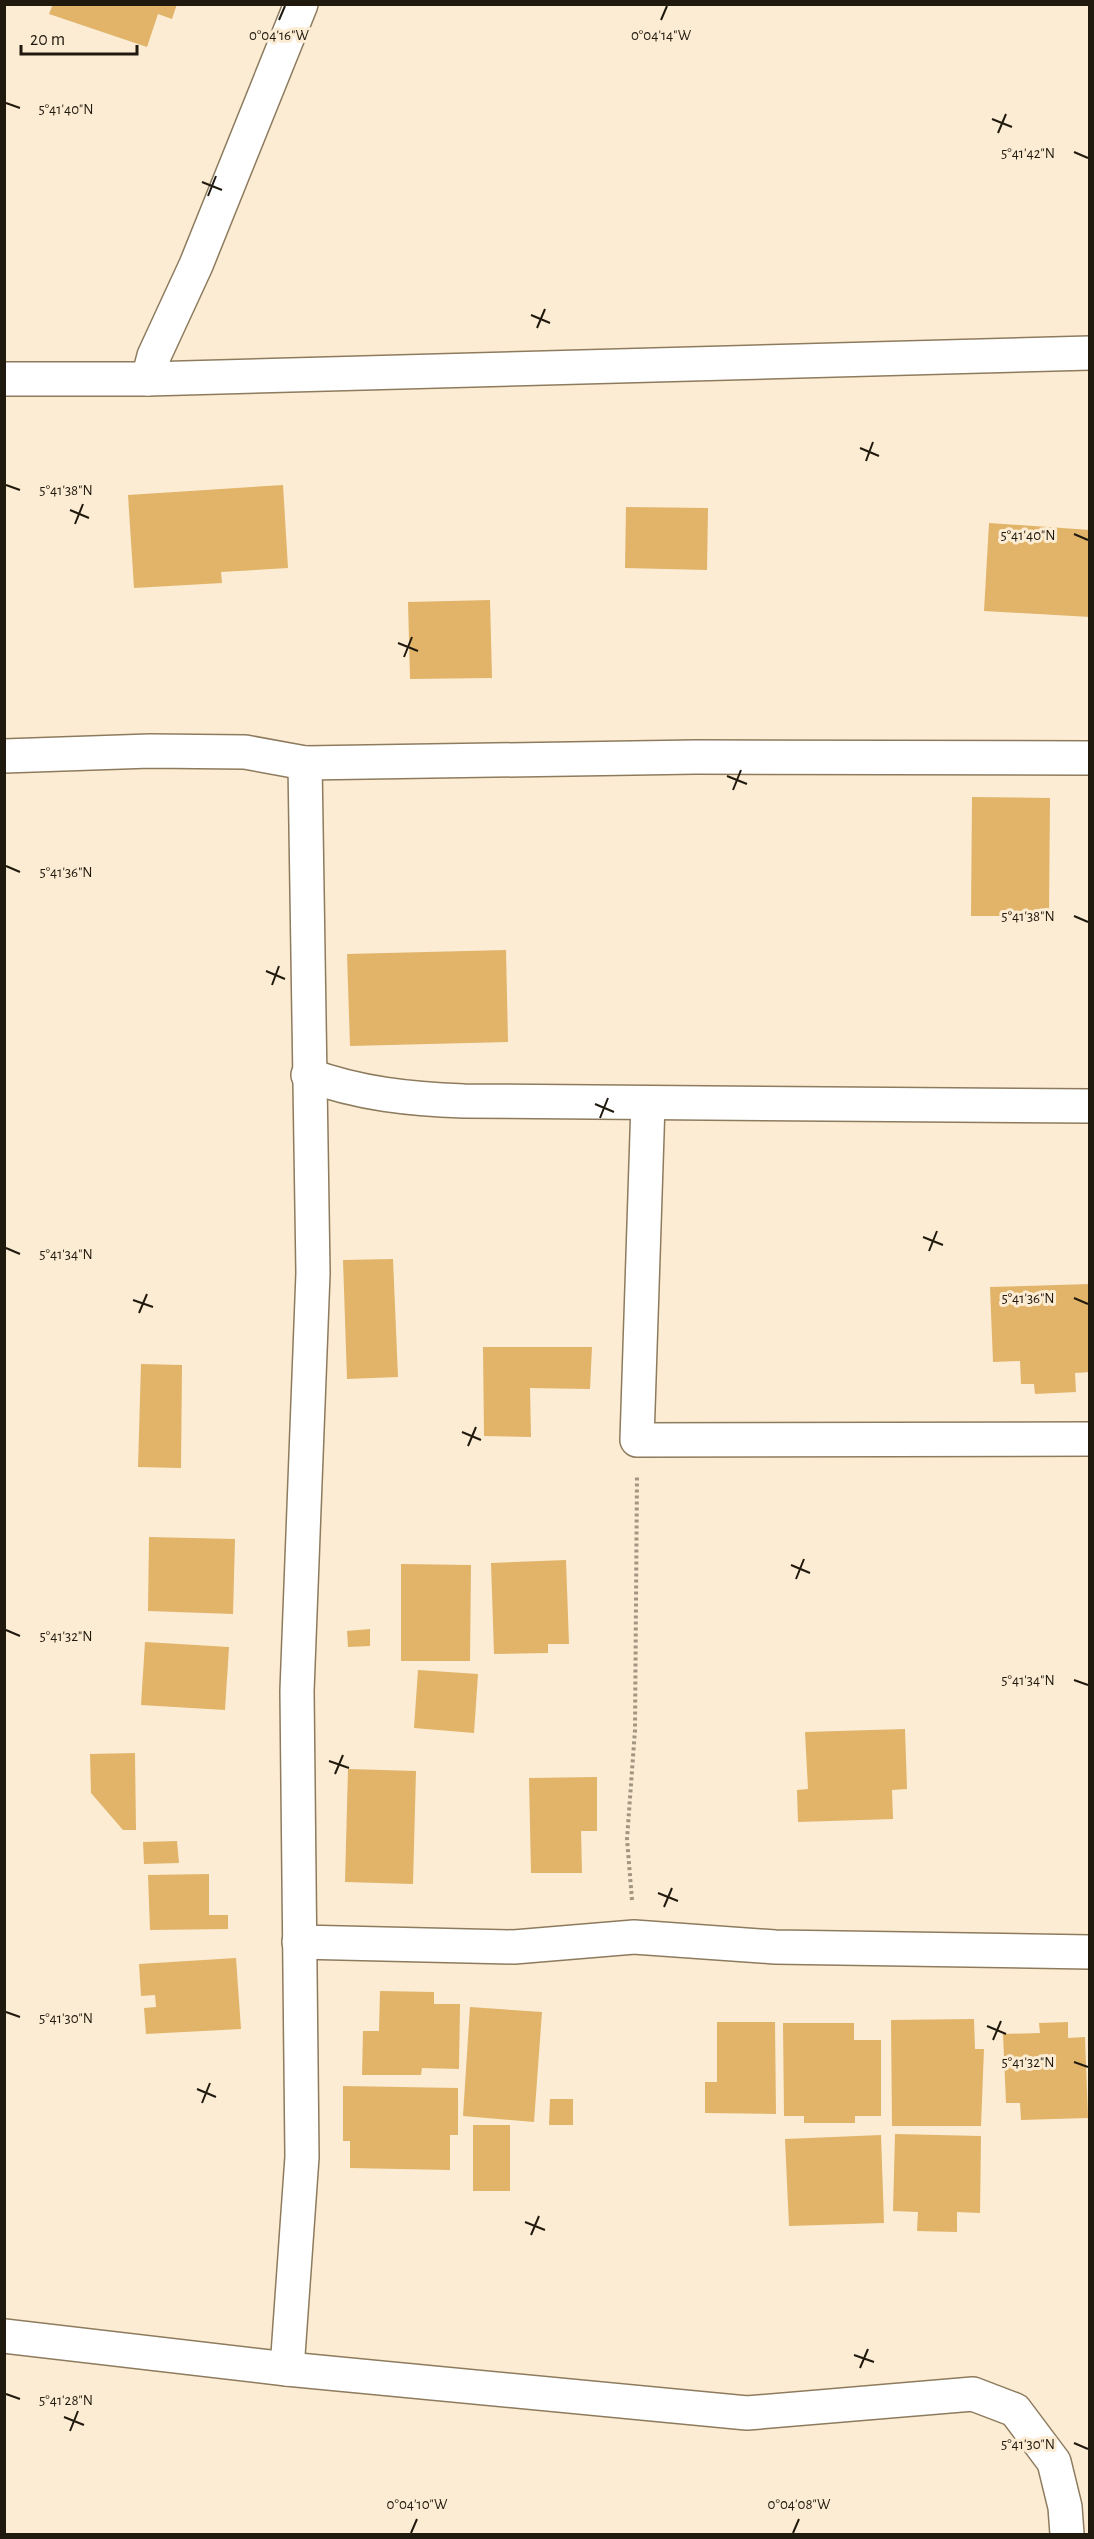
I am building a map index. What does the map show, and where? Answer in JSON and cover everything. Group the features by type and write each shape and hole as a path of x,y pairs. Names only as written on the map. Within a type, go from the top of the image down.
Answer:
{"street":[{"path":"148,379 154,356 196,265 301,4"},
{"path":"4,379 148,379 1089,353"},
{"path":"4,756 150,751 245,752 305,763 696,757 1089,758"},
{"path":"287,2369 302,2157 297,1691 312,1273 305,763"},
{"path":"308,1075 344,1089 399,1098 648,1103 1089,1106"},
{"path":"648,1103 637,1440 1089,1439"},
{"path":"299,1942 514,1947 634,1937 775,1947 1089,1952"},
{"path":"4,2336 287,2369 747,2413 973,2394 1015,2410 1054,2462 1065,2507 1067,2535"}],"path":[{"path":"634,1937 627,1839 635,1730 637,1440"}],"building":[{"path":"53,4 177,4 172,19 158,14 147,47 49,14"},
{"path":"283,485 288,568 221,572 222,583 134,588 128,495"},
{"path":"626,507 708,508 707,570 625,568"},
{"path":"989,523 1090,530 1090,617 984,611"},
{"path":"490,600 492,678 410,679 408,602"},
{"path":"972,797 1050,798 1049,916 971,916"},
{"path":"506,950 508,1042 350,1046 347,954"},
{"path":"393,1259 398,1377 347,1379 343,1260"},
{"path":"1090,1284 1090,1372 1075,1373 1076,1392 1035,1394 1034,1384 1021,1384 1020,1361 993,1362 990,1287"},
{"path":"483,1347 592,1347 590,1389 530,1388 531,1437 484,1436"},
{"path":"141,1364 182,1365 181,1468 138,1467"},
{"path":"149,1537 235,1539 233,1614 148,1611"},
{"path":"566,1560 569,1644 548,1644 548,1653 494,1654 491,1563"},
{"path":"401,1564 471,1565 470,1661 401,1661"},
{"path":"370,1629 370,1646 348,1647 347,1631"},
{"path":"145,1642 229,1647 225,1710 141,1705"},
{"path":"418,1670 478,1674 474,1733 414,1728"},
{"path":"905,1729 907,1789 892,1790 893,1819 798,1822 797,1790 808,1789 805,1732"},
{"path":"135,1753 136,1830 123,1830 91,1793 90,1754"},
{"path":"348,1769 416,1771 413,1884 345,1882"},
{"path":"597,1777 597,1831 581,1831 582,1873 531,1873 529,1778"},
{"path":"177,1841 179,1863 144,1864 143,1842"},
{"path":"209,1874 209,1915 228,1915 228,1929 150,1930 148,1875"},
{"path":"236,1958 241,2029 146,2034 144,2008 156,2007 155,1995 141,1996 139,1964"},
{"path":"380,1991 434,1992 434,2004 460,2004 459,2069 422,2068 421,2075 362,2075 363,2031 379,2031"},
{"path":"470,2007 542,2012 534,2122 463,2116"},
{"path":"974,2019 975,2049 984,2049 981,2126 892,2126 891,2020"},
{"path":"717,2022 775,2022 776,2114 705,2113 705,2082 717,2082"},
{"path":"1068,2022 1068,2038 1085,2037 1088,2118 1021,2120 1020,2103 1006,2103 1003,2034 1040,2033 1039,2023"},
{"path":"783,2023 854,2023 854,2040 881,2040 881,2116 855,2116 855,2123 804,2123 804,2116 784,2116"},
{"path":"343,2086 458,2088 458,2135 450,2135 450,2170 350,2168 350,2141 343,2141"},
{"path":"550,2099 573,2099 573,2125 549,2125"},
{"path":"473,2125 510,2125 510,2191 473,2191"},
{"path":"895,2134 981,2136 980,2213 957,2212 957,2232 917,2231 918,2212 893,2211"},
{"path":"881,2135 884,2223 789,2226 785,2139"}]}
